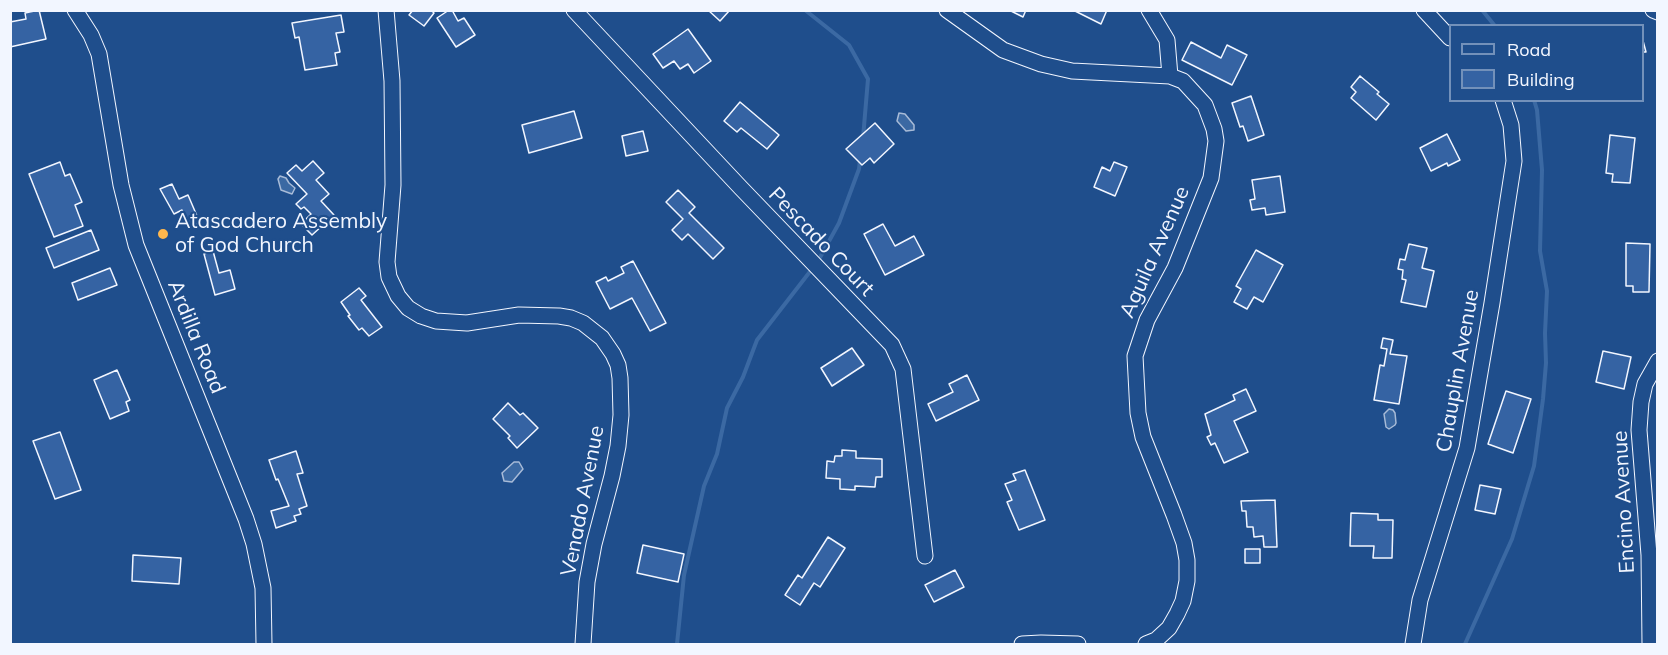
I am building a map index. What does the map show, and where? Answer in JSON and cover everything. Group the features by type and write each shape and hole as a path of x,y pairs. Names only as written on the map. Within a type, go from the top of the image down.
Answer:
{"street":[{"name":"Ardilla Road","path":"75,10 91,35 99,54 121,185 136,245 254,544 263,588 264,645"},
{"name":"Venado Avenue","path":"386,10 392,93 393,185 387,262 389,277 398,296 408,308 436,321 467,323 519,315 571,318 583,323 602,338 618,365 621,406 618,446 587,582 583,645"},
{"name":"Pescado Court","path":"574,10 740,188 892,345 903,369 925,556"},
{"path":"947,10 1003,50 1041,64 1072,71 1170,76 1167,40 1149,10"},
{"path":"1424,10 1449,37"},
{"path":"1653,10 1658,12"},
{"name":"Aguila Avenue","path":"1146,645 1156,640 1169,628 1177,614 1183,601 1187,581 1187,560 1184,543 1143,437 1138,413 1135,356 1147,320 1175,268 1210,178 1216,141 1205,105 1184,81 1170,76"},
{"name":"Chauplin Avenue","path":"1413,645 1420,600 1467,448 1492,303 1514,160 1511,125 1504,102"},
{"name":"Encino Avenue","path":"1650,645 1649,555 1639,430 1645,384 1658,362"},
{"path":"1022,645 1078,645"}],"water":[{"path":"899,113 905,114 914,125 914,130 906,131 897,121"},
{"path":"280,176 286,178 295,188 292,194 281,190 278,179"},
{"path":"1389,409 1395,413 1396,423 1389,429 1386,427 1384,414"},
{"path":"514,462 519,462 523,469 512,482 504,481 502,473"}],"building":[{"path":"39,10 46,39 10,47 10,22 26,19 25,13"},
{"path":"413,10 431,10 434,13 424,26 409,15"},
{"path":"452,10 458,21 464,18 475,35 456,47 437,18"},
{"path":"708,10 730,10 720,21"},
{"path":"1009,10 1026,10 1023,17"},
{"path":"1073,10 1107,10 1101,24"},
{"path":"341,15 344,32 336,33 340,52 335,53 337,65 305,70 299,37 295,38 292,23"},
{"path":"688,29 711,61 694,73 688,64 680,69 674,61 663,68 653,54"},
{"path":"1191,42 1221,58 1227,45 1247,55 1232,85 1182,60"},
{"path":"1360,76 1389,104 1376,120 1351,98 1356,92 1351,87"},
{"path":"1251,96 1264,135 1248,141 1243,126 1240,127 1232,103"},
{"path":"740,102 779,135 767,149 741,128 737,132 724,121"},
{"path":"574,111 582,138 529,153 522,125"},
{"path":"875,123 894,144 874,163 870,158 862,165 846,149"},
{"path":"643,131 648,151 626,156 622,136"},
{"path":"1447,134 1460,160 1448,166 1447,163 1431,171 1420,148"},
{"path":"1610,135 1635,138 1630,183 1612,182 1613,174 1606,173"},
{"path":"313,161 324,173 316,180 329,194 321,201 334,215 312,235 301,224 311,214 304,207 301,209 296,204 307,194 287,173 296,165 302,171"},
{"path":"60,162 65,176 70,174 82,202 75,205 83,226 54,237 29,174"},
{"path":"1114,162 1127,167 1115,196 1094,187 1102,167 1110,171"},
{"path":"1280,176 1285,212 1266,215 1265,208 1252,210 1250,200 1255,199 1252,180"},
{"path":"172,184 179,199 188,195 200,223 190,227 182,210 174,214 160,189"},
{"path":"678,190 695,207 689,213 724,248 713,259 688,234 682,240 672,230 683,219 666,202"},
{"path":"883,224 895,246 914,236 924,255 885,275 864,234"},
{"path":"91,230 99,250 54,268 46,248"},
{"path":"1626,243 1650,244 1649,292 1633,292 1633,286 1626,286"},
{"path":"1409,244 1427,248 1422,268 1434,271 1426,307 1401,302 1406,280 1402,279 1403,270 1398,269 1400,259 1405,260"},
{"path":"1256,250 1283,265 1263,302 1254,297 1247,309 1234,302 1241,289 1236,286"},
{"path":"213,251 219,273 230,270 235,289 215,295 204,254"},
{"path":"633,261 666,323 650,331 632,298 610,309 596,282 606,277 608,281 624,273 621,267"},
{"path":"110,268 117,285 78,300 72,283"},
{"path":"359,288 366,296 361,300 382,327 369,336 362,328 359,330 341,302"},
{"path":"1383,338 1393,340 1390,354 1407,356 1399,404 1374,400 1380,365 1384,366 1387,349 1381,348"},
{"path":"852,348 864,365 832,386 821,368"},
{"path":"1603,351 1631,357 1624,389 1596,382"},
{"path":"117,370 130,400 126,402 129,411 110,419 94,380"},
{"path":"967,375 979,400 936,421 928,404 953,392 949,384"},
{"path":"1246,389 1256,411 1234,421 1248,452 1224,463 1215,443 1211,445 1207,437 1211,435 1205,414 1235,400 1233,395"},
{"path":"1506,391 1531,399 1513,453 1488,444"},
{"path":"508,403 520,415 523,413 538,428 517,448 508,438 510,436 493,419"},
{"path":"60,432 81,490 55,499 33,441"},
{"path":"842,450 856,451 856,458 882,459 882,477 876,477 875,487 855,486 855,490 840,489 840,479 826,478 827,461 834,462 835,456 842,456"},
{"path":"296,451 303,473 297,474 307,506 299,509 301,514 294,516 296,521 276,528 271,511 289,506 269,460"},
{"path":"1025,470 1045,520 1019,530 1007,502 1012,500 1005,484 1016,480 1013,474"},
{"path":"1480,485 1501,489 1495,514 1475,510"},
{"path":"1275,500 1277,547 1264,547 1263,536 1254,537 1253,527 1247,527 1246,511 1242,511 1241,501"},
{"path":"1351,513 1378,514 1378,520 1393,520 1392,558 1373,558 1374,546 1350,546"},
{"path":"828,537 845,548 820,587 814,583 800,605 785,595 798,575 802,578"},
{"path":"643,545 684,554 678,582 637,573"},
{"path":"1245,549 1260,549 1260,563 1245,563"},
{"path":"133,555 181,558 179,584 132,581"},
{"path":"955,570 964,587 934,602 925,585"}],"waterway":[{"path":"805,10 849,45 868,79 863,138"},
{"path":"1482,10 1493,24"},
{"path":"1465,644 1512,539 1534,466 1543,399 1547,291 1540,251 1542,170 1535,102"},
{"path":"817,263 839,223 859,169 860,160"},
{"path":"677,644 684,575 704,486 717,454 727,408 743,377 757,340 812,269"}],"place":[{"name":"Atascadero Assembly of God Church","path":"163,234"}]}
